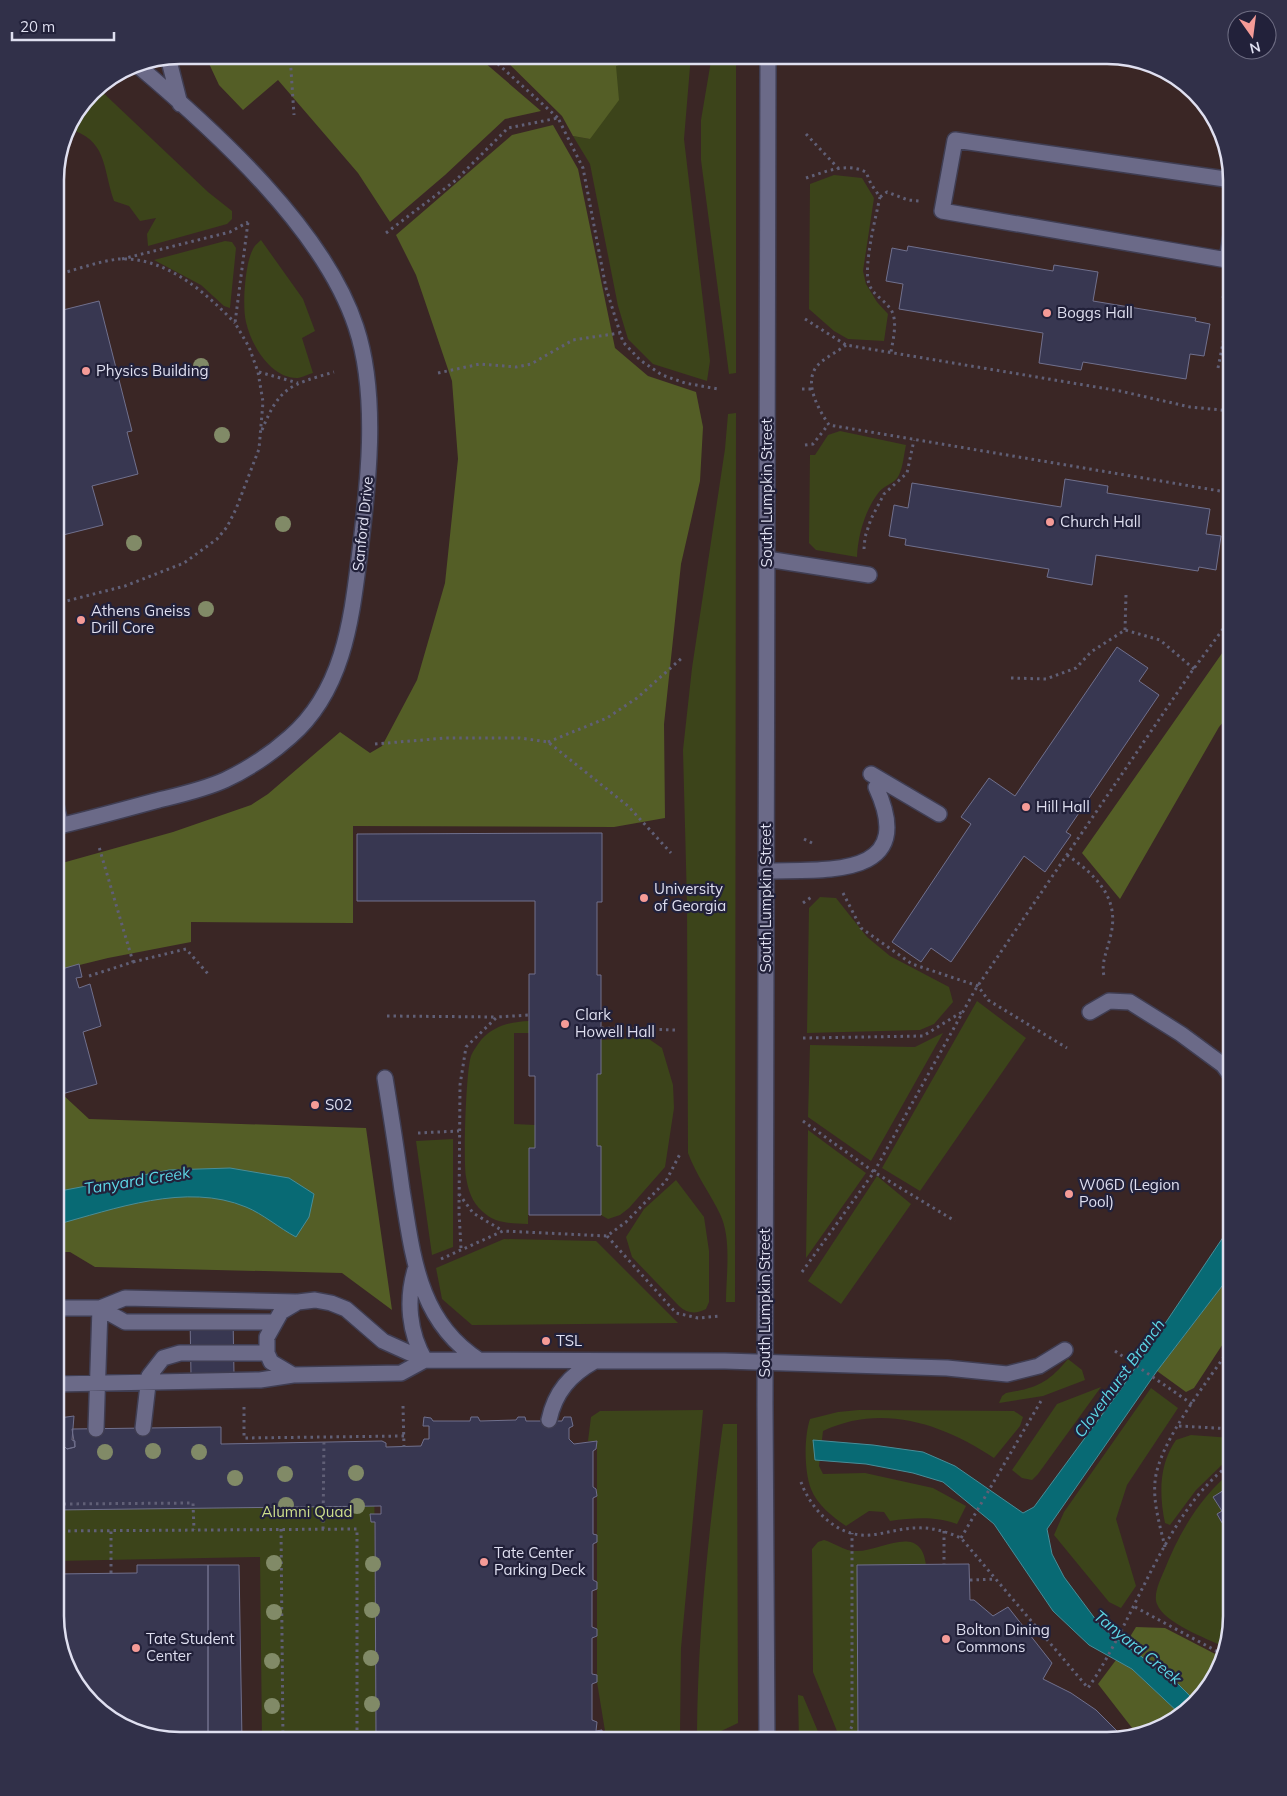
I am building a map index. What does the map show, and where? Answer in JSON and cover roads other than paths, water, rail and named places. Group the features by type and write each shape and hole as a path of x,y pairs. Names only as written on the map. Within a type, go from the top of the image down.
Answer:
{"main road":[{"path":"170,64 180,104"},
{"name":"South Lumpkin Street","path":"767,1732 765,1362 768,64"},
{"name":"Sanford Drive","path":"64,824 190,792 225,780 263,758 291,736 320,704 337,668 352,624 363,532 369,425 367,388 357,329 338,283 290,214 234,154 142,70"},
{"path":"1223,179 955,140 942,211 1223,259"},
{"path":"767,559 869,575"},
{"path":"766,871 846,868 868,859 882,845 887,835 888,822 885,806 874,781 939,814"},
{"path":"1090,1012 1109,1001 1130,1002 1188,1039 1223,1065"},
{"path":"385,1078 415,1269 428,1303 440,1324 458,1345 479,1360"},
{"path":"415,1269 411,1291 410,1314 414,1338 425,1360"},
{"path":"64,1308 100,1308 125,1298 298,1302 315,1300 331,1303 346,1309 383,1341 425,1360 765,1362 947,1368 1006,1374 1039,1366 1065,1350"},
{"path":"293,1375 272,1362 266,1352 267,1337 281,1312 298,1302"},
{"path":"100,1308 125,1322 274,1322"},
{"path":"96,1429 100,1308"},
{"path":"143,1428 147,1383 151,1372 158,1363 180,1353 266,1352"},
{"path":"64,1384 260,1380 293,1375 401,1373 425,1360"},
{"path":"549,1420 553,1406 567,1382 596,1361"}],"water":[{"name":"Tanyard Creek","path":"230,1168 289,1178 314,1194 309,1217 296,1237 259,1213 246,1207 223,1200 175,1197 126,1206 64,1223 64,1190 169,1170"},
{"path":"1223,1237 1223,1285 1157,1371 1047,1529 1052,1554 1064,1577 1102,1628 1175,1681 1190,1696 1175,1710 1132,1669 1089,1645 1053,1611 994,1524 943,1482 913,1473 866,1464 815,1460 813,1440 873,1445 923,1452 955,1466 1023,1513 1034,1507 1121,1389"}],"place":[{"name":"Boggs Hall","path":"1047,313"},
{"name":"Physics Building","path":"86,371"},
{"name":"Church Hall","path":"1050,522"},
{"name":"Athens Gneiss Drill Core","path":"81,620"},
{"name":"Hill Hall","path":"1026,807"},
{"name":"University of Georgia","path":"644,898"},
{"name":"Clark Howell Hall","path":"565,1024"},
{"name":"S02","path":"315,1105"},
{"name":"W06D (Legion Pool)","path":"1069,1194"},
{"name":"TSL","path":"546,1341"},
{"name":"Tate Center Parking Deck","path":"484,1562"},
{"name":"Bolton Dining Commons","path":"946,1639"},
{"name":"Tate Student Center","path":"136,1648"}],"water label":[{"name":"Cloverhurst Branch","path":"1119,1378"}],"park label":[{"name":"Alumni Quad","path":"307,1512"}]}
